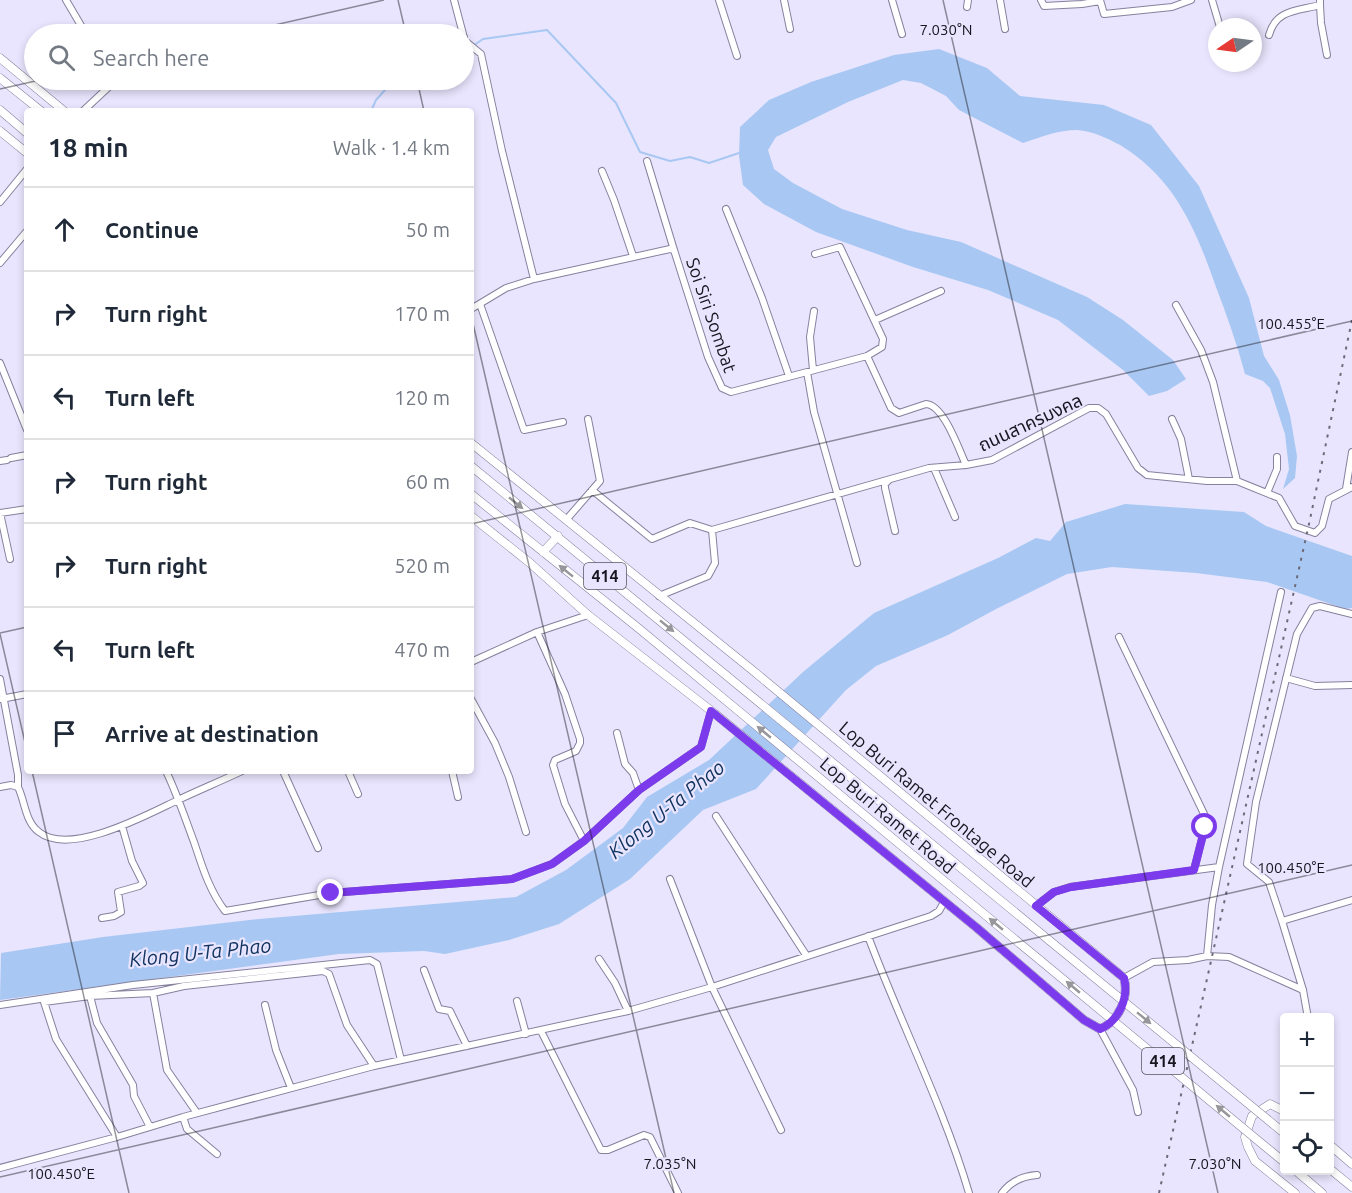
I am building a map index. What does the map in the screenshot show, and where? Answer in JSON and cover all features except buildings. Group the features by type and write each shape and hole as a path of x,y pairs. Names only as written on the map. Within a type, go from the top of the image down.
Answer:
{"main road":[{"path":"0,58 24,78"},
{"path":"0,78 37,108"},
{"path":"39,90 60,108"},
{"path":"0,110 24,130"},
{"path":"0,132 24,151"},
{"name":"Lop Buri Ramet Frontage Road","path":"474,445 751,669 1124,978"},
{"name":"Lop Buri Ramet Road","path":"474,468 1280,1130"},
{"name":"Lop Buri Ramet Road","path":"474,496 803,764 1280,1159"},
{"name":"414","path":"474,518 530,563 588,615 712,712 944,902 1084,1020 1100,1029"},
{"path":"543,552 558,536"},
{"path":"944,902 953,888"},
{"path":"1100,1029 1111,1024 1122,1008 1126,986 1124,978"},
{"path":"1280,1109 1270,1104 1252,1116 1245,1137 1255,1161 1295,1193"},
{"path":"1334,1149 1352,1164"},
{"path":"1334,1173 1352,1187"},
{"path":"1301,1175 1322,1193"}],"street":[{"path":"66,0 80,24"},
{"path":"454,0 460,24"},
{"path":"719,0 737,56"},
{"path":"783,0 790,29"},
{"path":"892,0 902,34"},
{"path":"1000,0 1005,28"},
{"path":"1041,0 1044,6 1100,0 1104,14 1172,8 1191,0"},
{"path":"1212,0 1217,18"},
{"path":"1269,35 1274,22 1281,15 1320,2 1327,55"},
{"path":"474,47 481,54 534,279"},
{"path":"86,108 105,90"},
{"path":"647,161 674,250"},
{"path":"602,171 633,256"},
{"path":"0,202 24,173"},
{"path":"726,209 762,298 789,376"},
{"path":"0,263 24,235"},
{"path":"815,254 840,247 883,339 882,347 867,356 891,408 899,413 931,404 947,423 966,465"},
{"name":"Soi Siri Sombat","path":"474,307 506,288 534,279 670,249 674,250 708,357 722,388 731,392 867,356"},
{"path":"875,320 941,291"},
{"path":"865,299 873,295"},
{"path":"480,304 524,430 562,422"},
{"path":"1176,305 1201,350 1213,381 1237,481"},
{"path":"814,311 810,337 810,371 814,411 857,563"},
{"path":"0,363 24,423"},
{"name":"ถนนสาครมงคล","path":"712,530 934,468 992,460 1094,407 1106,414 1138,468 1147,475 1237,481 1280,498 1295,526 1315,533 1322,526 1329,499 1349,488"},
{"path":"566,520 600,481 588,419"},
{"path":"1172,419 1181,439 1189,479"},
{"path":"1349,488 1352,452"},
{"path":"6,460 24,456"},
{"path":"1267,493 1277,469 1277,457"},
{"path":"934,468 955,517"},
{"path":"889,480 885,488 895,531"},
{"path":"592,490 652,539 690,523 712,530 715,563 708,576 659,596"},
{"path":"10,559 0,513 24,509"},
{"path":"1207,956 1212,905 1219,867 1281,592"},
{"path":"1307,1013 1304,990 1269,882 1247,864 1257,802 1297,634 1312,608 1320,606 1352,615"},
{"path":"474,661 537,632 588,615"},
{"path":"537,632 565,694 580,739 576,751 555,760 553,765 565,804 584,841"},
{"path":"1119,638 1205,816 1205,827 1194,870"},
{"path":"1286,678 1315,686 1352,685"},
{"path":"0,679 1,699 18,775 18,787 28,818 39,832 52,838 78,839 122,826 235,774"},
{"path":"1,699 24,695"},
{"path":"474,704 495,743 509,777 526,832"},
{"path":"167,774 179,799 206,878 216,900 225,910 331,893 512,879 552,864 584,841 639,790 701,747 712,712"},
{"path":"617,733 625,764 633,773 639,790"},
{"path":"284,774 318,848"},
{"path":"349,774 358,794"},
{"path":"453,774 458,797"},
{"path":"0,787 11,785 18,787"},
{"path":"716,816 806,955"},
{"path":"102,918 121,912 118,892 143,883 132,861 122,826"},
{"path":"1036,906 1054,892 1071,887 1219,867"},
{"path":"670,879 712,987 781,1130"},
{"path":"1282,921 1352,900"},
{"path":"0,1168 374,1066 628,1011 712,987 931,916 944,902"},
{"path":"868,936 886,985 958,1156 969,1193"},
{"path":"1124,978 1153,962 1188,960 1207,956 1229,957 1304,990"},
{"path":"598,959 615,983 628,1011"},
{"path":"0,1005 133,985 370,960 377,964 401,1060"},
{"path":"424,970 439,1008 450,1011 467,1046"},
{"path":"117,1137 56,1039 44,1002 90,996 153,993 184,986 326,972 347,1025 374,1066"},
{"path":"153,993 167,1070 197,1113"},
{"path":"90,996 97,1023 133,1085 134,1096 150,1127"},
{"path":"517,1001 526,1034"},
{"path":"265,1005 276,1050 291,1088"},
{"path":"1100,1029 1133,1090 1138,1112"},
{"path":"541,1031 601,1150 608,1150 644,1135 650,1137 678,1193"},
{"path":"183,1117 187,1129 217,1154"},
{"path":"1002,1193 1007,1186 1020,1178 1037,1175"}],"water":[{"path":"939,49 987,68 1020,96 1104,105 1151,125 1199,186 1249,298 1264,356 1279,380 1290,415 1297,456 1295,478 1283,489 1289,469 1285,434 1270,388 1263,381 1245,374 1232,330 1200,245 1181,207 1155,173 1120,145 1099,135 1077,130 1056,133 1023,143 959,110 946,96 921,83 903,80 848,102 776,137 768,150 774,169 793,183 842,209 907,230 961,242 1087,297 1123,320 1173,360 1186,379 1167,391 1149,396 1123,370 1058,320 988,290 913,267 816,232 764,204 743,185 739,156 740,127 769,100 811,82 894,55"},
{"name":"Klong U-Ta Phao","path":"1125,504 1244,512 1266,526 1352,556 1352,608 1345,609 1267,582 1196,573 1112,567 1067,574 948,635 876,666 846,690 756,789 703,810 630,879 559,924 509,940 445,954 424,951 339,954 0,1000 1,953 103,937 259,919 516,897 566,870 623,828 647,797 709,760 803,672 874,613 998,558 1036,538 1050,541 1066,522"}],"waterway":[{"path":"474,45 483,39 547,30 616,103 640,152 670,161 690,157 709,163 739,153"},
{"path":"372,108 385,90"}],"railway":[{"path":"1159,1193 1309,524 1352,320"}],"route":[{"path":"331,893 512,879 552,864 584,841 639,790 701,747 711,711 977,928 1084,1020 1100,1029 1111,1024 1122,1008 1126,986 1124,978 1036,906 1054,892 1071,887 1194,870 1205,827"}]}
